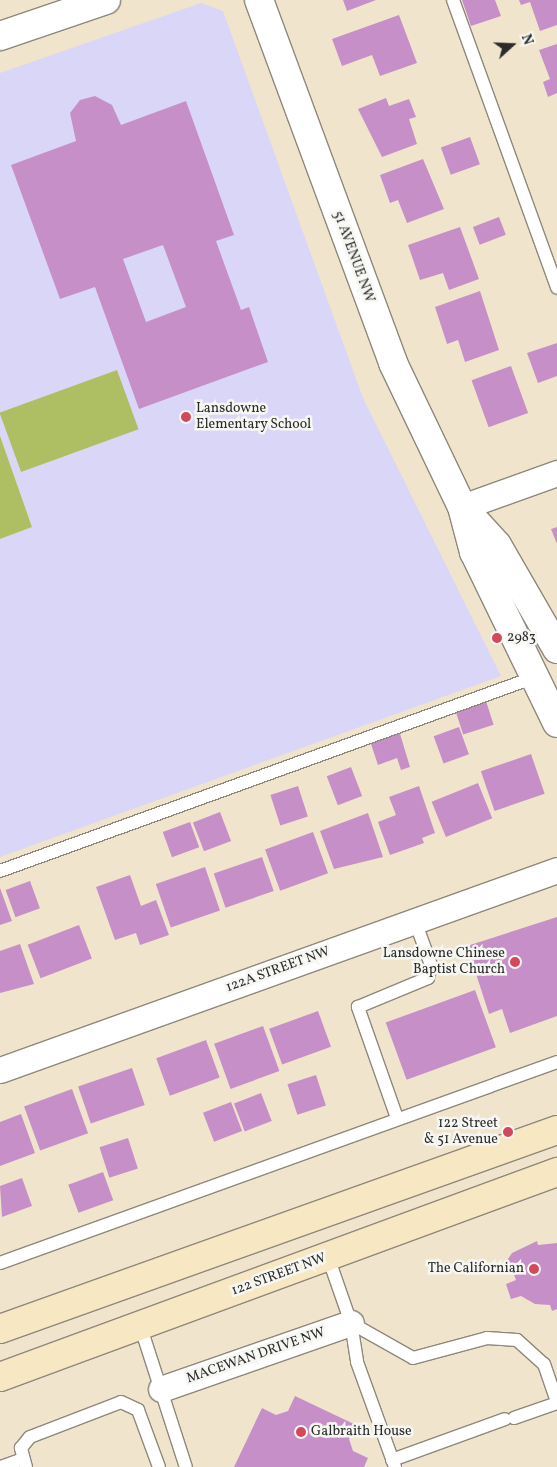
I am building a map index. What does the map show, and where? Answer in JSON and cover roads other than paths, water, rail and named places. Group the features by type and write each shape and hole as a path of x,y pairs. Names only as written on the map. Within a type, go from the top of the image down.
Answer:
{"main road":[{"path":"0,1329 557,1130"},
{"name":"122 STREET NW","path":"0,1377 557,1172"}],"street":[{"path":"0,36 106,0"},
{"name":"51 AVENUE NW","path":"259,0 393,363 462,508 474,552 557,722"},
{"path":"462,508 557,473"},
{"name":"51 AVENUE NW","path":"462,508 497,545 557,649"},
{"name":"122A STREET NW","path":"0,1070 557,870"},
{"name":"MACEWAN DRIVE NW","path":"161,1389 351,1323"}],"lane":[{"path":"452,0 557,288"},
{"path":"0,871 535,677"},
{"path":"397,1118 358,1007 428,978 431,965 415,921"},
{"path":"0,1264 397,1118 557,1062"},
{"path":"328,1257 351,1323 357,1362 393,1464 557,1402 544,1364 517,1340 487,1338 413,1358 351,1323"},
{"path":"140,1325 186,1467"},
{"path":"1,1467 25,1463 21,1448 30,1437 121,1402 138,1410 158,1467"}],"place":[{"name":"Lansdowne Elementary School","path":"186,417"},
{"name":"2983","path":"497,638"},
{"name":"Lansdowne Chinese Baptist Church","path":"515,962"},
{"name":"122 Street & 51 Avenue","path":"508,1132"},
{"name":"The Californian","path":"534,1269"},
{"name":"Galbraith House","path":"301,1432"}]}
